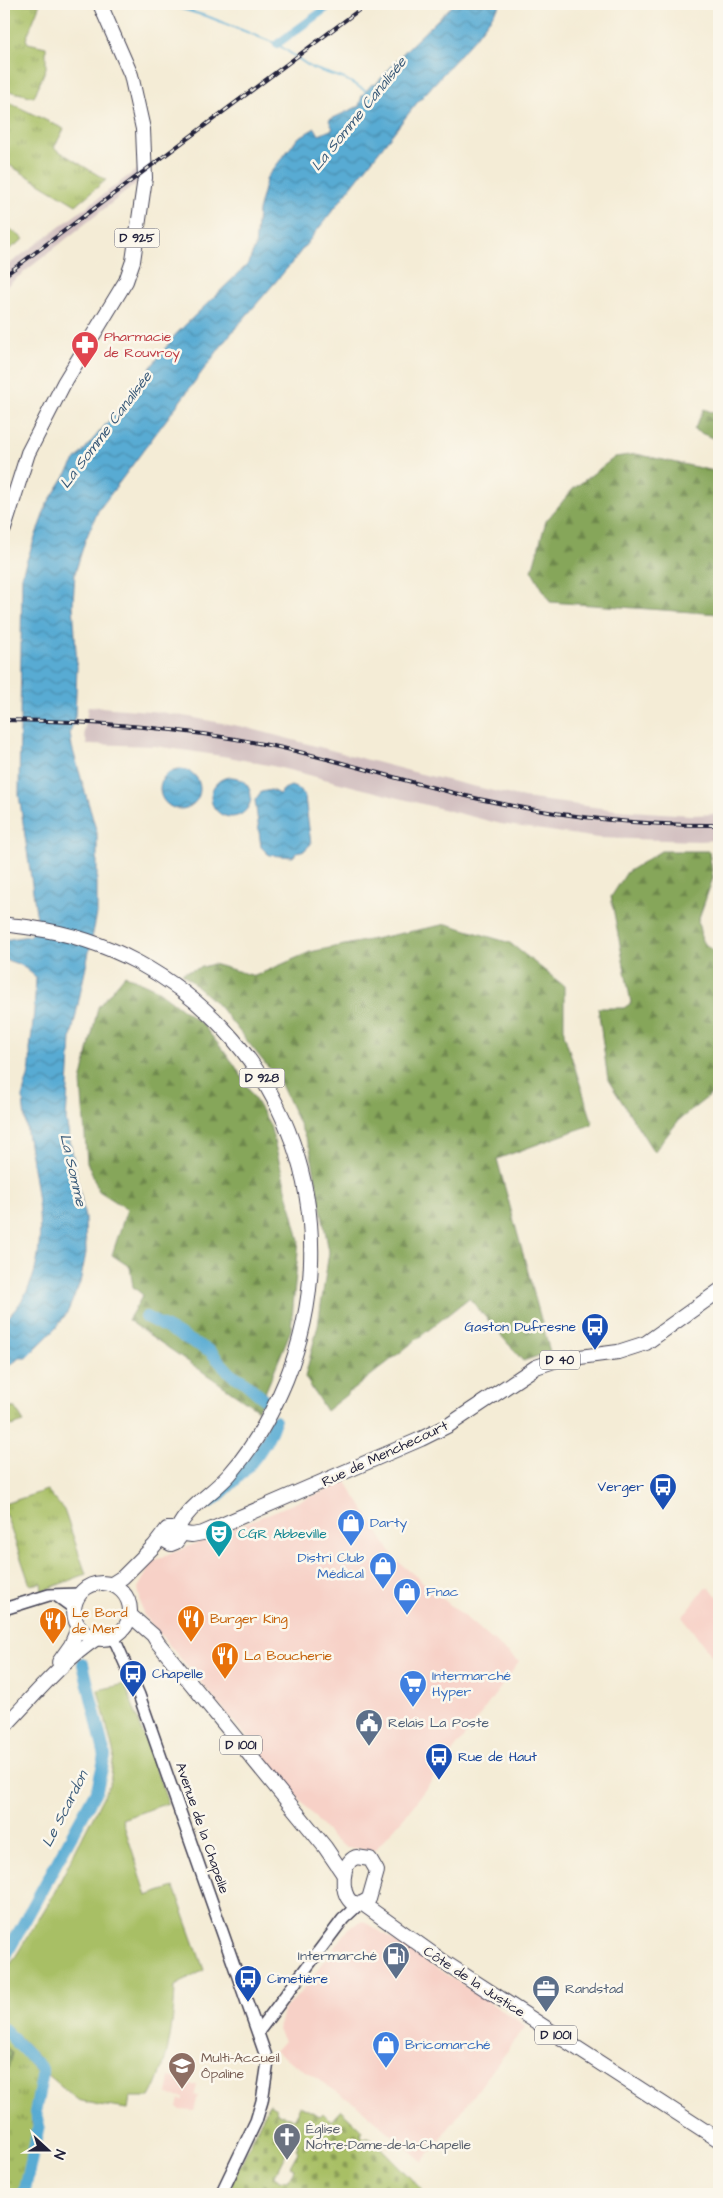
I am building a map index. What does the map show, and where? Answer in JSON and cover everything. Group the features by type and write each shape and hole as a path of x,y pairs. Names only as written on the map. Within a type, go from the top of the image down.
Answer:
{"main road":[{"name":"D 925","path":"4,529 28,453 64,382 126,281 133,261 145,178 143,129 131,75 100,4"},
{"name":"D 928","path":"5,925 54,932 99,945 137,962 183,990 224,1029 251,1060 281,1111 305,1187 311,1236 308,1292 295,1352 285,1381 256,1438 241,1462 218,1486 187,1512 172,1536 158,1552 140,1567 129,1584 126,1597"},
{"name":"Rue de Menchecourt","path":"172,1536 203,1533 349,1472 434,1433 536,1367 558,1360 618,1352 646,1343 719,1291"},
{"name":"D 928","path":"112,1584 172,1536"},
{"path":"97,1638 89,1635 79,1626 75,1609 80,1594 95,1584 112,1584 126,1597 130,1605 130,1615 116,1634"},
{"name":"D 1001","path":"130,1615 154,1634 158,1643 325,1847 344,1875"},
{"path":"4,1719 66,1654 79,1626"},
{"path":"4,1727 63,1666 97,1638 137,1632 158,1643"},
{"name":"D 1001","path":"325,1847 351,1859"},
{"path":"366,1857 376,1866 377,1871 359,1900 344,1875 351,1859 366,1857"},
{"name":"Côte de la Justice","path":"359,1900 424,1949 719,2140"}],"street":[{"path":"4,1609 42,1596 80,1594"},
{"path":"57,1596 75,1609"},
{"name":"Avenue de la Chapelle","path":"116,1634 268,2062 262,2101 248,2138 221,2194"},
{"path":"258,2032 359,1900"}],"shaded area":[{"path":"139,168 138,182 4,288 4,268"},
{"path":"88,706 161,712 244,727 421,774 524,798 617,810 691,815 719,814 719,840 598,838 501,824 277,767 229,757 155,746 87,744 84,733"},
{"path":"346,1482 395,1559 519,1662 410,1810 375,1850 347,1848 333,1839 143,1614 138,1588 153,1561"},
{"path":"708,1587 717,1596 719,1594 719,1665 682,1617 705,1588"},
{"path":"364,1921 526,2026 423,2162 361,2108 275,2051 284,2041 278,2030 283,2010 300,1994 350,1927"},
{"name":"Multi-Accueil Ôpaline","path":"170,2077 188,2082 189,2085 197,2085 194,2095 198,2096 194,2111 177,2108 179,2099 184,2100 184,2097 167,2095"}],"green space":[{"path":"4,4 40,4 26,39 28,43 46,47 46,68 34,97 9,91 4,100"},
{"path":"4,100 64,129 54,148 106,180 76,205 4,162"},
{"path":"4,225 24,239 4,253"},
{"path":"704,409 719,415 719,441 694,430"},
{"path":"636,454 719,472 719,614 550,602 532,571 546,521 573,489 615,457"},
{"path":"661,851 709,851 713,878 698,921 702,941 719,957 719,1088 679,1120 654,1152 608,1080 598,1008 624,1008 631,1003 611,897 627,872"},
{"path":"447,924 510,943 564,986 564,1034 593,1124 497,1159 550,1352 523,1361 469,1298 326,1411 305,1377 318,1325 329,1252 310,1148 280,1082 219,1006 182,973 213,964 255,976 310,952"},
{"path":"125,975 156,989 203,1025 234,1064 270,1125 299,1240 291,1330 258,1410 128,1320 143,1295 133,1287 130,1267 112,1255 127,1209 99,1191 87,1162 81,1082 98,1007"},
{"path":"5,1407 15,1408 24,1422 11,1426"},
{"path":"47,1490 64,1510 86,1574 42,1591 41,1583 30,1585 6,1515 4,1516 4,1504"},
{"path":"125,1684 168,1803 122,1819 147,1896 174,1887 204,1970 175,1986 169,2043 161,2072 150,2097 130,2097 128,2109 78,2100 47,2074 38,2056 4,2021 4,1975 51,1899 110,1783 114,1755 98,1690"},
{"path":"4,2035 39,2075 31,2112 32,2125 41,2129 28,2194 4,2194"},
{"path":"4,2044 12,2053 4,2084"},
{"path":"269,2104 276,2108 277,2113 294,2119 300,2106 320,2116 323,2113 331,2121 341,2110 362,2130 360,2136 372,2139 426,2194 230,2194 230,2187","holes":["285,2142 297,2144 298,2152 290,2166 294,2168 292,2175 288,2181 279,2180 275,2175 289,2147 282,2144"]}],"water":[{"path":"454,4 501,4 475,38 416,104 290,265 228,337 98,511 85,541 75,573 73,604 77,667 75,717 70,732 72,747 97,833 97,914 71,1038 66,1120 85,1218 86,1253 80,1283 68,1311 57,1327 26,1358 20,1358 4,1369 4,1321 23,1298 35,1272 39,1244 36,1185 23,1097 30,1066 36,977 21,965 4,959 4,940 29,936 38,926 19,795 22,574 47,504 74,462 123,404 176,334 247,265 255,248 258,211 267,177 298,138 315,128 319,135 333,129 329,120 359,106 362,96 372,84 375,85 407,49"},
{"path":"180,769 194,775 200,789 194,803 180,809 166,803 160,789 166,775"},
{"path":"231,777 245,783 251,797 245,811 231,817 217,811 211,797 217,783"},
{"path":"291,786 301,790 305,798 311,844 305,850 297,852 293,857 269,855 261,847 255,800 261,792 271,790 279,794"}],"waterway":[{"name":"La Somme Canalisée","path":"165,4 209,17 277,44 312,68 345,79 368,92"},
{"path":"277,44 332,4"},
{"name":"Le Scardon","path":"146,1317 210,1351 231,1374 243,1381 265,1400"},
{"name":"Le Scardon","path":"210,1503 239,1477 257,1456 275,1421"},
{"name":"Le Scardon","path":"4,1959 97,1789 105,1756 83,1664"},
{"path":"4,2029 42,2069 35,2113 39,2125 24,2194"}],"railway":[{"path":"4,276 367,4"},
{"path":"4,720 73,722 176,730 278,747 454,793 539,810 629,822 719,825"}],"place":[{"name":"Pharmacie de Rouvroy","path":"85,369"},
{"name":"Gaston Dufresne","path":"595,1351"},
{"name":"Verger","path":"663,1511"},
{"name":"Darty","path":"351,1547"},
{"name":"CGR Abbeville","path":"219,1558"},
{"name":"Distri Club Médical","path":"383,1590"},
{"name":"Fnac","path":"407,1616"},
{"name":"Burger King","path":"191,1643"},
{"name":"Le Bord de Mer","path":"53,1645"},
{"name":"La Boucherie","path":"225,1680"},
{"name":"Chapelle","path":"133,1698"},
{"name":"Intermarché Hyper","path":"413,1708"},
{"name":"Relais La Poste","path":"369,1747"},
{"name":"Rue de Haut","path":"439,1781"},
{"name":"Intermarché","path":"396,1980"},
{"name":"Cimetière","path":"248,2003"},
{"name":"Randstad","path":"546,2013"},
{"name":"Bricomarché","path":"386,2069"},
{"name":"Multi-Accueil Ôpaline","path":"182,2090"},
{"name":"Église Notre-Dame-de-la-Chapelle","path":"287,2161"}],"water label":[{"name":"La Somme","path":"73,1170"}]}
